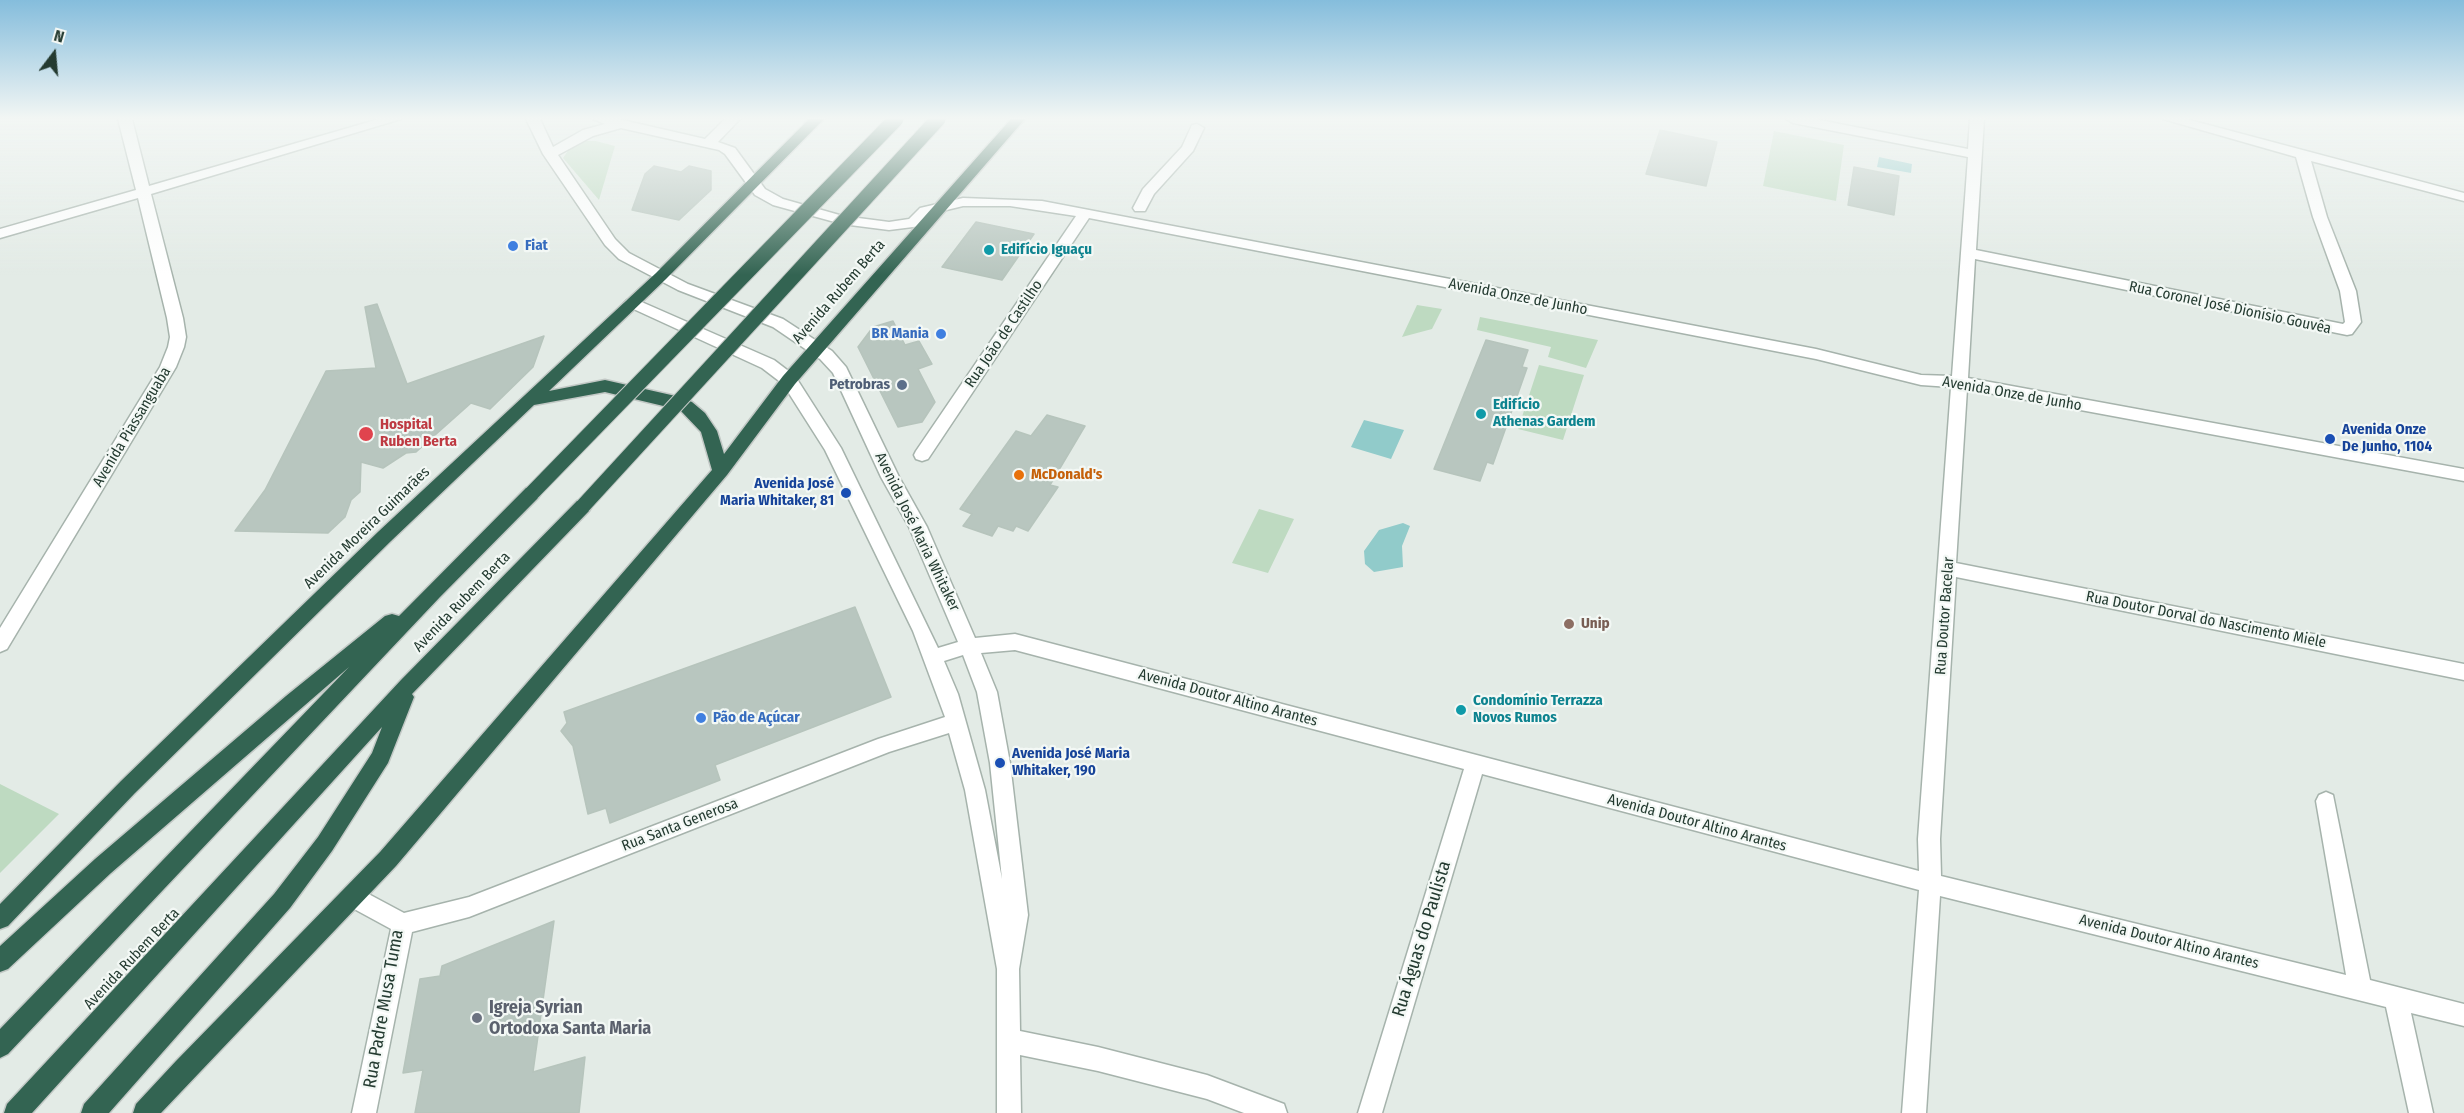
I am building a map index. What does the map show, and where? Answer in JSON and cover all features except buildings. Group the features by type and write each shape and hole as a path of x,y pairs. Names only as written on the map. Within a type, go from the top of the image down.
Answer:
{"highway":[{"name":"Avenida Moreira Guimarães","path":"0,919 136,779 394,528 661,276 765,171"},
{"name":"Avenida Rubem Berta","path":"0,1046 433,592 845,171"},
{"name":"Avenida Rubem Berta","path":"16,1113 408,686 583,506 890,171"},
{"name":"Avenida Rubem Berta","path":"145,1113 184,1069 353,897 721,471 789,380 816,348 898,254 945,205 972,171"},
{"path":"530,400 605,386 674,401 693,411 709,431 721,471"},
{"path":"0,961 103,866 293,702 391,622 433,592"},
{"path":"93,1113 282,901 325,844 381,757 408,686"}],"street":[{"name":"Avenida Piassanguaba","path":"0,644 168,368 176,347 178,337 175,318 139,171"},
{"path":"0,234 216,171"},
{"name":"Avenida José Maria Whitaker","path":"562,171 610,242 624,256 661,276 778,323 826,355 840,371 890,477 918,527 987,692 1000,763 1013,858 1017,915 1008,969"},
{"name":"Avenida Onze de Junho","path":"743,171 752,184 778,202 813,213 889,226 913,223 925,210 945,205 1010,202 1085,213 1816,354 1883,360 1961,378 1996,391 2464,475"},
{"path":"1140,207 1148,192 1167,171"},
{"name":"Rua Doutor Bacelar","path":"1914,1113 1930,883 1929,839 1974,171"},
{"name":"Rua Coronel José Dionísio Gouvêa","path":"1967,253 2347,330 2354,322 2348,291 2320,217 2307,171"},
{"path":"2362,171 2464,197"},
{"name":"Rua João de Castilho","path":"922,455 1085,213"},
{"name":"Avenida José Maria Whitaker","path":"632,303 768,364 789,380 833,448 933,657 956,722 975,790 1008,969 1011,1041 1009,1113"},
{"name":"Rua Doutor Dorval do Nascimento Miele","path":"1948,568 2464,672"},
{"name":"Avenida Doutor Altino Arantes","path":"933,657 969,646 1015,642 1930,883 2464,1015"},
{"name":"Rua Santa Generosa","path":"403,924 469,907 885,745 956,722"},
{"name":"Rua Águas do Paulista","path":"1370,1113 1475,765"},
{"path":"2326,801 2360,989"},
{"name":"Rua Padre Musa Tuma","path":"353,897 403,924 364,1113"},
{"path":"2396,999 2421,1113"},
{"path":"1011,1041 1098,1059 1207,1087 1275,1113"}],"green space":[{"path":"574,171 608,171 599,200"},
{"path":"1766,171 1840,171 1836,201 1763,186"},
{"path":"1417,305 1442,309 1432,329 1402,337"},
{"path":"1480,317 1598,340 1586,368 1548,357 1551,347 1477,330"},
{"path":"1539,365 1584,375 1563,440 1518,429"},
{"path":"1259,509 1294,519 1268,573 1232,563"},
{"path":"0,784 59,814 0,873"}],"water":[{"path":"1364,420 1404,430 1391,459 1351,447"},
{"path":"1403,523 1410,526 1402,546 1403,567 1374,572 1365,564 1364,551 1379,530"}],"place":[{"name":"Fiat","path":"513,246"},
{"name":"Edifício Iguaçu","path":"989,250"},
{"name":"BR Mania","path":"941,334"},
{"name":"Petrobras","path":"902,385"},
{"name":"Edifício Athenas Gardem","path":"1481,414"},
{"name":"Hospital Ruben Berta","path":"366,434"},
{"name":"Avenida Onze De Junho, 1104","path":"2330,439"},
{"name":"McDonald's","path":"1019,475"},
{"name":"Avenida José Maria Whitaker, 81","path":"846,493"},
{"name":"Unip","path":"1569,624"},
{"name":"Condomínio Terrazza Novos Rumos","path":"1461,710"},
{"name":"Pão de Açúcar","path":"701,718"},
{"name":"Avenida José Maria Whitaker, 190","path":"1000,763"},
{"name":"Igreja Syrian Ortodoxa Santa Maria","path":"477,1018"}]}
